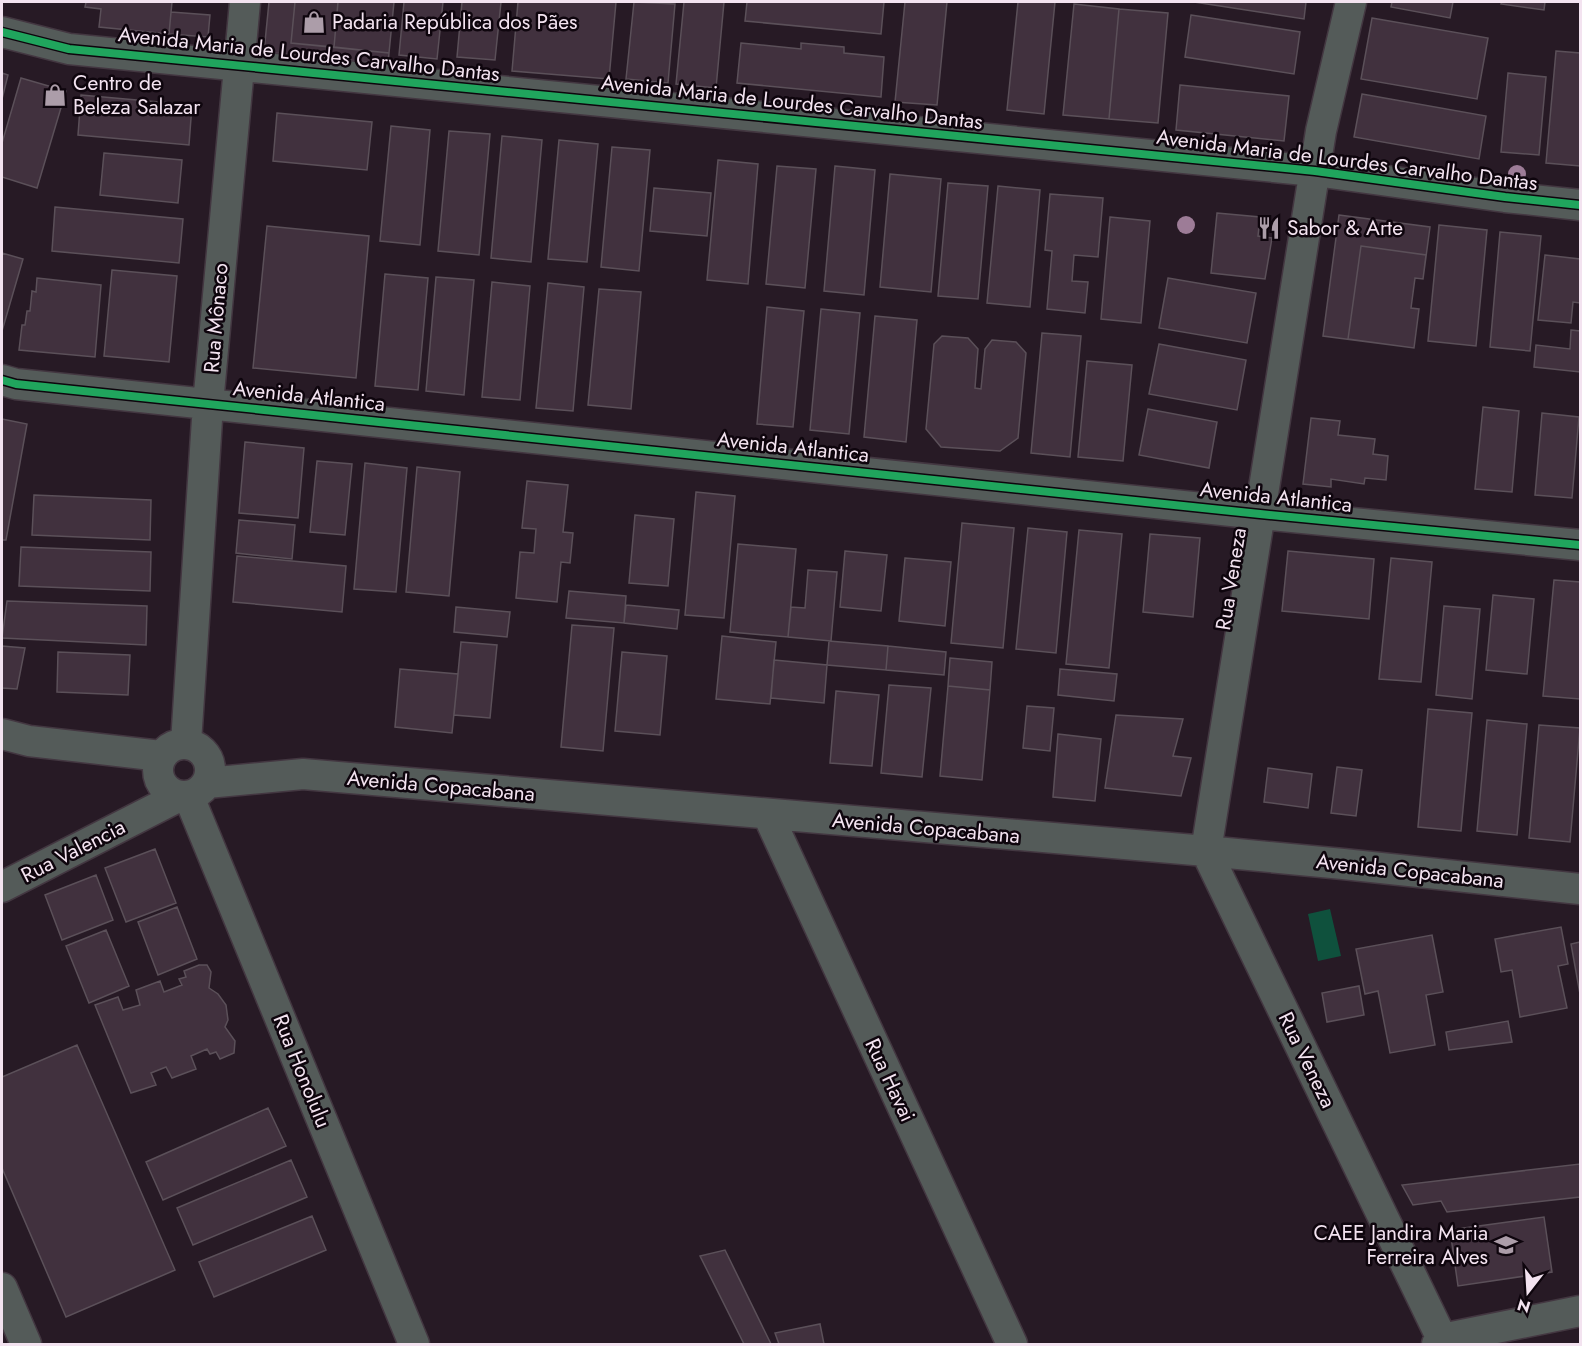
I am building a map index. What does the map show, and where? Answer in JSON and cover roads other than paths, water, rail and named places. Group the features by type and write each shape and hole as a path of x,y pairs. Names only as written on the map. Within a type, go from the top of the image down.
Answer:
{"street":[{"name":"Rua Mônaco","path":"181,774 208,404 245,2"},
{"name":"Rua Veneza","path":"1351,2 1321,132 1206,851 1440,1342"},
{"name":"Avenida Maria de Lourdes Carvalho Dantas","path":"2,32 69,49 1315,171 1506,198 1581,205"},
{"name":"Avenida Atlantica","path":"2,380 16,384 1260,514 1581,545"},
{"name":"Avenida Copacabana","path":"2,734 28,741 94,750 181,774 270,777 303,774 1206,851 1581,889"},
{"name":"Rua Valencia","path":"2,887 145,814 181,774"},
{"name":"Rua Honolulu","path":"181,774 414,1344"},
{"name":"Rua Havai","path":"768,814 1012,1344"},
{"path":"2,1288 26,1344"},
{"path":"1440,1342 1581,1311"}],"place":[{"name":"Padaria República dos Pães","path":"314,22"},
{"name":"Centro de Beleza Salazar","path":"55,95"},
{"name":"Sabor & Arte","path":"1269,228"},
{"name":"CAEE Jandira Maria Ferreira Alves","path":"1506,1245"}]}
